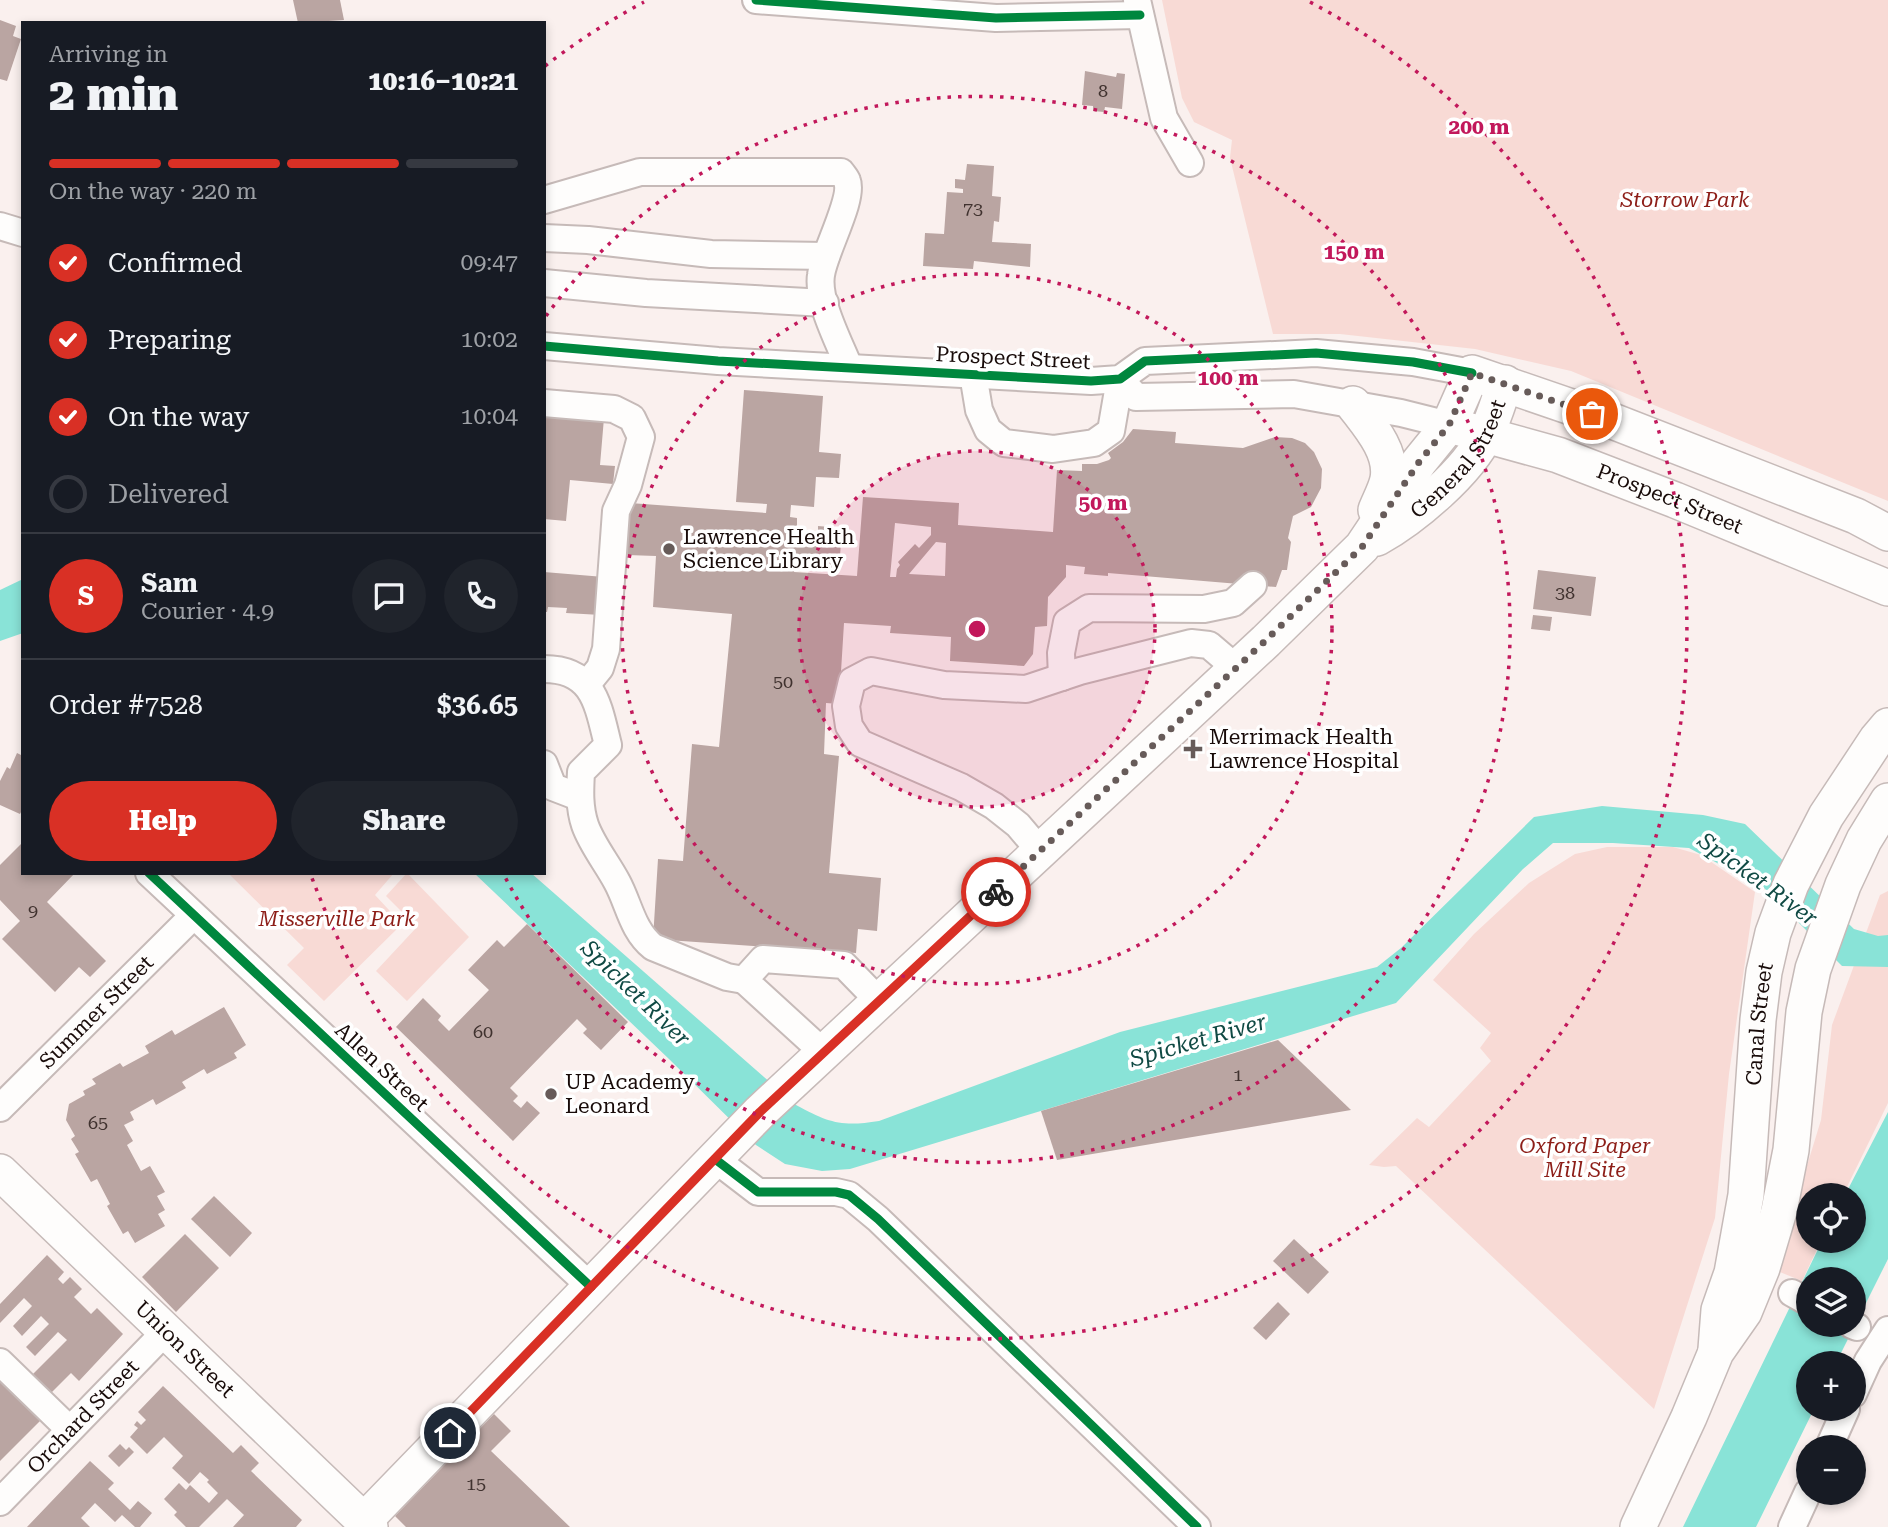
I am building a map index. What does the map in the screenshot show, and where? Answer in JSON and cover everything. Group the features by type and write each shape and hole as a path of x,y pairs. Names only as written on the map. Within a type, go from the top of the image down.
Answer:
{"main road":[{"name":"Prospect Street","path":"1472,373 1615,422 1872,519 1888,533"},
{"name":"General Street","path":"364,1525 720,1154 812,1064 1362,547 1419,462 1449,425 1472,373"},
{"name":"General Street","path":"1362,547 1399,526 1465,468 1486,435 1505,383"},
{"path":"1353,404 1382,445 1388,477 1362,547"},
{"name":"Prospect Street","path":"1449,425 1571,460 1888,588"},
{"name":"Canal Street","path":"1716,1352 1719,1310 1732,1272 1746,1195 1758,1020 1764,972 1773,933 1791,884 1826,816 1888,726"},
{"name":"Canal Street","path":"1638,1527 1716,1352 1744,1312 1762,1268 1779,1211 1789,1162 1804,1012 1813,969 1831,913 1864,840 1888,801"},
{"name":"Union Street","path":"0,1172 364,1525"}],"street":[{"path":"756,0 996,18 1138,7 1164,118 1190,163"},
{"path":"546,199 640,172 841,172 847,181 848,196 825,256 820,290 849,368"},
{"path":"0,226 21,232"},
{"path":"546,239 588,240 711,254 825,256"},
{"path":"546,283 646,293 825,303"},
{"name":"Prospect Street","path":"546,346 718,360 1091,380 1120,379 1145,361 1317,354 1413,362 1472,373"},
{"path":"973,374 979,410 988,430 1004,443 1053,449 1094,443 1111,430 1120,379"},
{"name":"Prospect Street","path":"1120,379 1136,397 1294,394 1449,425"},
{"path":"546,403 614,409 632,418 641,437 628,485 616,511 606,649 600,668 587,684"},
{"path":"1062,677 1061,653 1067,622 1089,607 1204,609 1233,603 1253,585"},
{"path":"1040,851 1018,825 994,806 961,787 860,743 849,726 846,706 852,681 871,671 944,685 1026,689 1191,643 1209,645 1236,668"},
{"path":"546,669 569,671 587,684 600,712 608,745 581,772 579,797 585,825 618,883 643,939 653,947 727,977 744,980 812,1064"},
{"path":"546,769 553,787 579,797"},
{"name":"Allen Street","path":"151,875 592,1287"},
{"name":"Summer Street","path":"0,1108 193,916"},
{"path":"744,980 762,959 844,965 879,1001"},
{"path":"720,1154 758,1192 836,1192 849,1195 878,1219 1196,1527"},
{"path":"1866,1365 1888,1330"},
{"name":"Orchard Street","path":"0,1502 166,1331"},
{"path":"0,1362 69,1429"},
{"path":"1791,1527 1802,1505"}],"green space":[{"name":"Storrow Park","path":"1162,0 1888,0 1888,501 1571,371 1475,349 1340,334 1273,334 1230,158 1232,140 1194,122 1182,98"},
{"name":"Oxford Paper Mill Site","path":"1607,847 1673,847 1701,855 1755,892 1729,1074 1715,1218 1654,1409 1396,1166 1369,1165 1417,1118 1429,1127 1491,1061 1480,1048 1491,1033 1433,980 1474,934 1529,883 1575,854"},
{"name":"Misserville Park","path":"230,875 392,875 375,895 402,924 324,1001 287,965 304,948"},
{"path":"405,875 409,875 469,937 407,1001 376,971 417,927 386,896"},
{"path":"1888,891 1888,1103 1849,1183 1802,1183 1821,1120 1832,1025 1880,895"},
{"path":"1796,1202 1796,1253 1815,1253 1809,1267 1796,1267 1796,1279 1775,1270"}],"water":[{"path":"21,580 21,634 0,641 0,590"},
{"name":"Spicket River","path":"1602,806 1703,815 1745,824 1854,929 1878,936 1888,935 1888,967 1842,966 1764,888 1689,848 1613,843 1553,843 1523,869 1396,1003 850,1169 822,1171 785,1164 756,1145 476,875 533,875 796,1105 827,1120 855,1124 879,1121 1120,1032 1377,967 1401,948 1534,817"},
{"path":"1888,1112 1888,1259 1866,1303 1866,1267 1809,1267 1816,1253 1866,1253 1866,1183 1851,1183"},
{"path":"1796,1294 1796,1337 1849,1337 1842,1351 1796,1351 1796,1421 1808,1421 1801,1435 1796,1435 1796,1446 1756,1527 1683,1527"}],"building":[{"path":"293,0 340,0 344,20 298,21"},
{"path":"0,20 16,26 13,36 21,39 7,81 0,79"},
{"path":"1085,71 1116,77 1117,73 1125,74 1122,109 1105,107 1104,112 1093,111 1093,106 1082,105"},
{"path":"967,164 994,166 992,196 1001,197 999,222 994,221 992,242 1031,244 1030,267 974,261 973,269 923,266 925,233 944,234 947,192 963,193 963,189 955,188 955,179 965,180"},
{"path":"744,390 823,396 819,452 841,454 839,478 816,477 814,507 791,505 790,517 797,518 797,531 818,532 818,526 830,527 829,542 841,543 839,569 805,566 805,561 795,561 794,572 857,576 863,497 959,503 958,525 1053,532 1057,470 1082,471 1082,464 1097,464 1109,460 1111,458 1108,453 1123,442 1133,429 1176,432 1175,443 1243,448 1275,437 1292,438 1305,443 1314,452 1322,469 1321,488 1311,507 1293,516 1288,538 1291,542 1287,570 1282,570 1276,587 1108,573 1108,576 1084,574 1085,567 1066,565 1066,577 1048,597 1047,626 1035,627 1033,654 1024,666 950,661 951,637 890,633 891,626 844,623 839,704 826,703 824,754 839,756 829,873 881,878 877,931 858,929 856,953 653,939 658,859 683,861 692,744 719,747 732,614 653,607 656,556 627,555 630,503 766,513 767,504 736,502","holes":["895,523 931,527 931,535 919,548 915,544 898,562 900,565 896,577 890,577","936,542 946,543 945,576 909,574"]},
{"path":"546,412 604,418 600,465 615,466 613,484 570,480 566,521 546,519"},
{"path":"1538,570 1596,577 1591,616 1533,609"},
{"path":"546,572 604,577 601,615 566,613 567,608 548,607 547,612"},
{"path":"1533,615 1552,617 1550,631 1531,629"},
{"path":"17,753 21,755 20,814 0,805 0,781 7,767 10,769"},
{"path":"21,844 21,875 73,875 47,902 106,961 90,977 79,967 55,992 2,939 20,921 0,900 0,865"},
{"path":"527,924 628,1022 601,1050 583,1033 587,1029 577,1019 510,1088 518,1096 513,1101 521,1108 527,1101 540,1113 513,1141 396,1027 423,998 441,1016 438,1020 449,1031 489,990 468,970 497,940 504,947"},
{"path":"224,1007 246,1045 234,1053 237,1058 207,1074 204,1069 182,1082 186,1088 156,1105 153,1099 130,1112 134,1120 124,1125 133,1141 127,1145 141,1171 150,1166 165,1192 157,1196 165,1210 158,1214 165,1226 135,1243 128,1231 123,1234 107,1206 110,1204 97,1179 91,1182 75,1154 79,1152 71,1139 75,1136 66,1120 69,1104 85,1095 83,1091 96,1084 92,1079 120,1063 123,1067 149,1053 145,1046 172,1030 175,1035"},
{"path":"1278,1040 1351,1110 1057,1160 1041,1111"},
{"path":"214,1196 252,1233 230,1257 191,1219"},
{"path":"185,1234 219,1268 176,1312 142,1277"},
{"path":"1294,1239 1329,1272 1308,1294 1273,1261"},
{"path":"47,1255 64,1272 58,1279 63,1284 70,1277 82,1289 74,1297 91,1314 97,1308 123,1334 79,1381 71,1373 47,1397 28,1379 67,1340 58,1332 35,1356 26,1347 49,1324 41,1316 22,1336 13,1326 32,1306 24,1298 0,1323 0,1304"},
{"path":"1278,1302 1290,1314 1266,1340 1253,1328"},
{"path":"0,1370 46,1415 0,1461"},
{"path":"163,1386 233,1453 241,1445 259,1463 251,1471 302,1520 296,1527 233,1527 244,1515 227,1499 199,1527 186,1527 174,1515 177,1512 164,1499 179,1483 186,1490 190,1485 209,1503 218,1493 200,1472 189,1484 172,1468 183,1456 164,1437 147,1454 130,1437 138,1428 134,1425 137,1421 141,1425 146,1420 138,1412"},
{"path":"494,1414 511,1431 491,1451 570,1527 406,1527 395,1516"},
{"path":"120,1444 126,1450 129,1447 134,1452 119,1467 108,1456"},
{"path":"90,1461 114,1483 108,1489 130,1510 138,1501 152,1513 140,1527 135,1527 122,1515 115,1522 95,1503 81,1518 90,1527 27,1527"}],"cycle path":[{"path":"756,0 996,18 1140,15"},
{"path":"546,346 718,361 1091,381 1120,379 1145,361 1316,353 1413,362 1472,373"},
{"path":"151,875 591,1287"},
{"path":"715,1159 758,1192 836,1192 849,1195 878,1219 1197,1527"}],"way so far":[{"path":"996,892 1362,547 1419,462 1449,425 1472,373 1592,414"}],"place":[{"name":"Lawrence Health Science Library","path":"669,549"},
{"name":"Merrimack Health Lawrence Hospital","path":"1193,749"},
{"name":"UP Academy Leonard","path":"551,1094"}],"route":[{"path":"450,1433 760,1112 996,892"}]}
